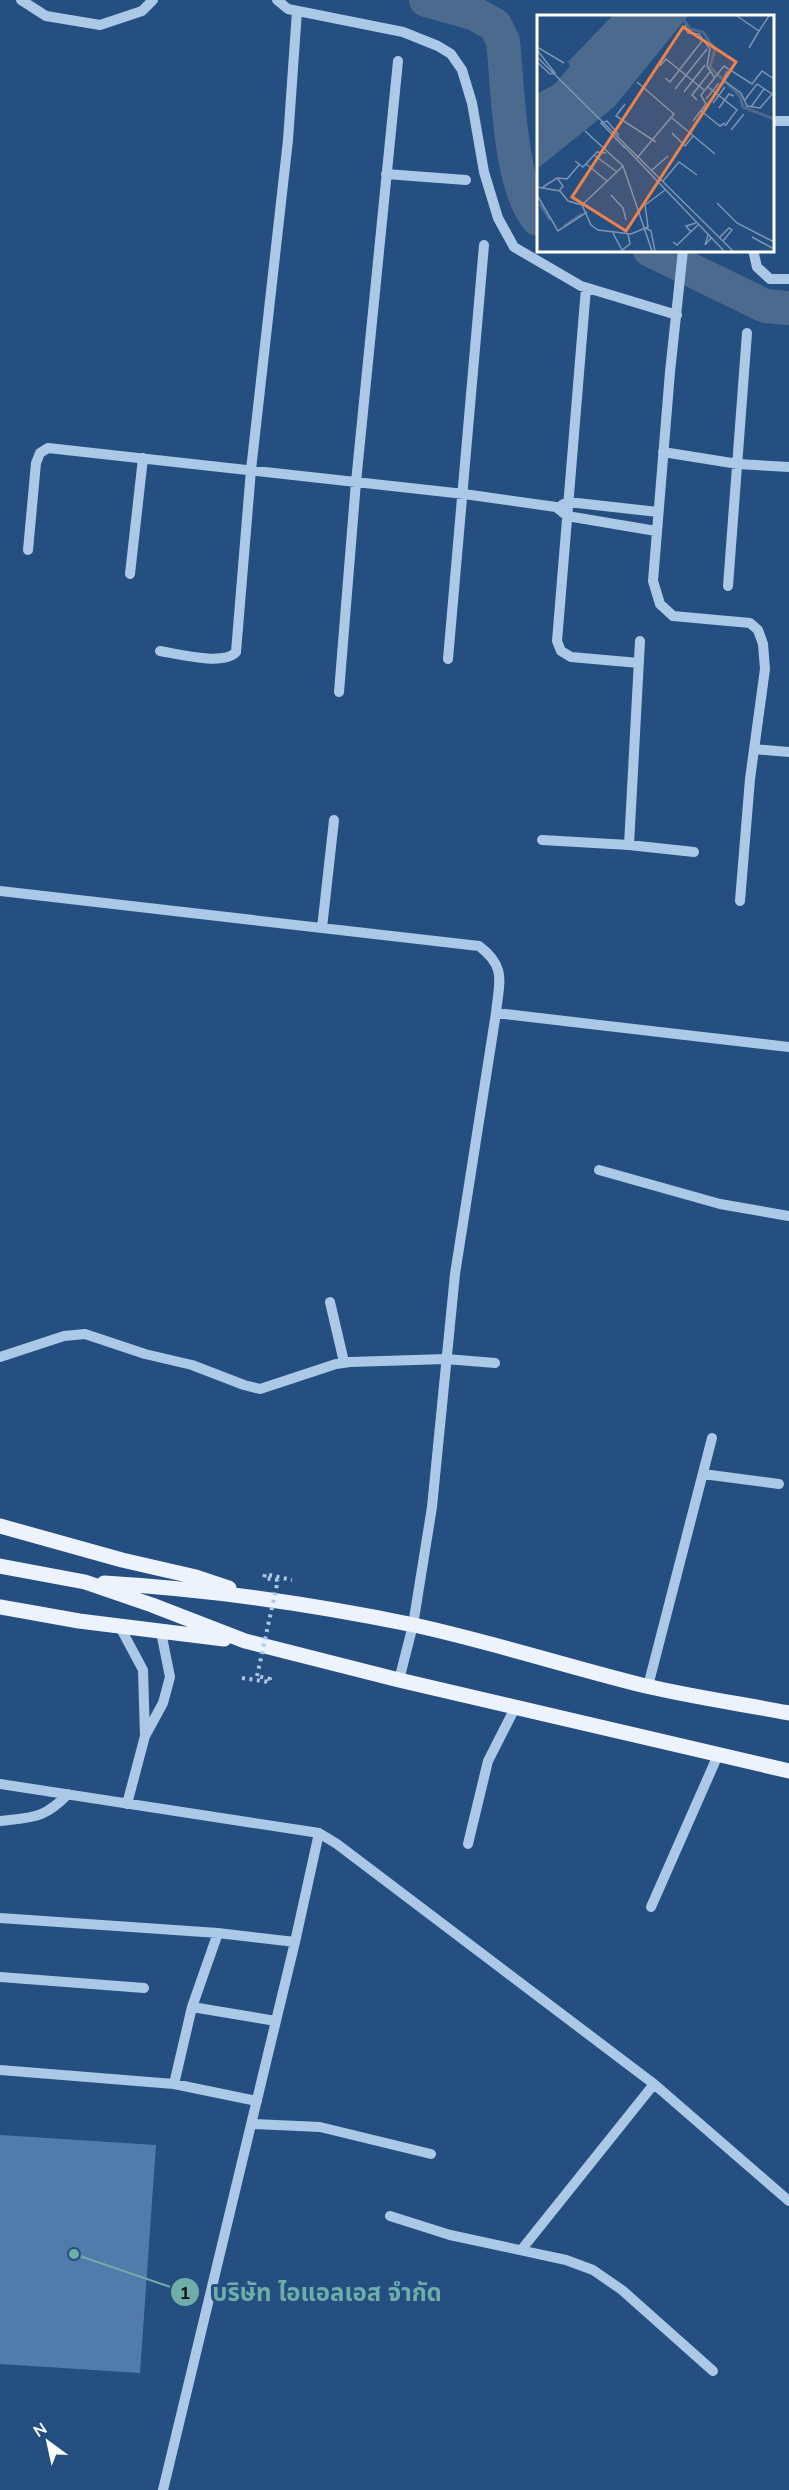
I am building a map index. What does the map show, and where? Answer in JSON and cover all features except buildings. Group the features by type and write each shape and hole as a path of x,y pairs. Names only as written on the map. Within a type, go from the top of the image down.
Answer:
{"main road":[{"path":"0,1526 122,1560 196,1577 261,1599"},
{"path":"0,1566 85,1582 159,1586 261,1599 412,1625 648,1686 789,1713"},
{"path":"85,1582 245,1641 515,1708 789,1772"},
{"path":"0,1607 120,1627 245,1641"}],"street":[{"path":"21,0 46,16 100,25 142,11 153,0"},
{"path":"277,0 288,9 403,32 438,46 451,54 462,70 472,104 484,172 498,218 514,247 586,288 677,310"},
{"path":"160,651 219,659 233,656 236,652 251,470 288,140 297,11"},
{"path":"339,692 356,482 398,61"},
{"path":"774,121 789,122"},
{"path":"386,174 466,180"},
{"path":"448,659 484,244"},
{"path":"683,252 653,581 660,604 673,616 738,620 750,623 758,630 763,644 765,669 754,749 740,901"},
{"path":"753,252 757,267 770,279 789,279"},
{"path":"586,288 557,641 561,651 571,657 639,663"},
{"path":"728,586 747,333"},
{"path":"28,550 36,462 40,453 48,448 464,494 556,507 568,502 658,512"},
{"path":"663,452 738,464 789,467"},
{"path":"130,574 143,458"},
{"path":"556,507 567,516 656,531"},
{"path":"629,845 640,641"},
{"path":"754,749 789,752"},
{"path":"322,928 334,820"},
{"path":"542,840 629,845 694,852"},
{"path":"0,891 479,946 492,956 500,970 496,1013 455,1274 432,1507 412,1625 399,1680"},
{"path":"496,1013 789,1047"},
{"path":"599,1170 720,1204 789,1216"},
{"path":"330,1302 344,1362"},
{"path":"0,1357 64,1336 85,1334 145,1354 192,1365 260,1389 344,1362 446,1359 495,1363"},
{"path":"648,1686 712,1438"},
{"path":"703,1474 779,1484"},
{"path":"120,1627 142,1670 145,1736"},
{"path":"127,1804 145,1736 163,1703 170,1677 161,1632"},
{"path":"468,1845 488,1761 515,1708"},
{"path":"651,1907 718,1755"},
{"path":"0,1784 319,1833 337,1844 654,2084 789,2200"},
{"path":"0,1821 39,1816 52,1810 68,1794"},
{"path":"163,2490 252,2124 319,1833"},
{"path":"0,1918 218,1933 295,1942"},
{"path":"174,2084 192,2007 218,1933"},
{"path":"0,1977 144,1988"},
{"path":"192,2007 276,2021"},
{"path":"0,2070 174,2084 257,2101"},
{"path":"522,2249 654,2084"},
{"path":"252,2124 320,2127 431,2154"},
{"path":"390,2216 450,2235 566,2259 622,2289 713,2371"}],"path":[{"path":"242,1678 269,1682 270,1679 257,1676 278,1580 264,1578 265,1574 292,1580"}],"waterway":[{"path":"426,0 475,14 495,25 503,41 511,135 521,184 528,204 537,218"},
{"path":"654,252 765,306 789,308"}],"place":[{"name":"บริษัท ไอแอลเอส จำกัด","path":"74,2254"}]}
